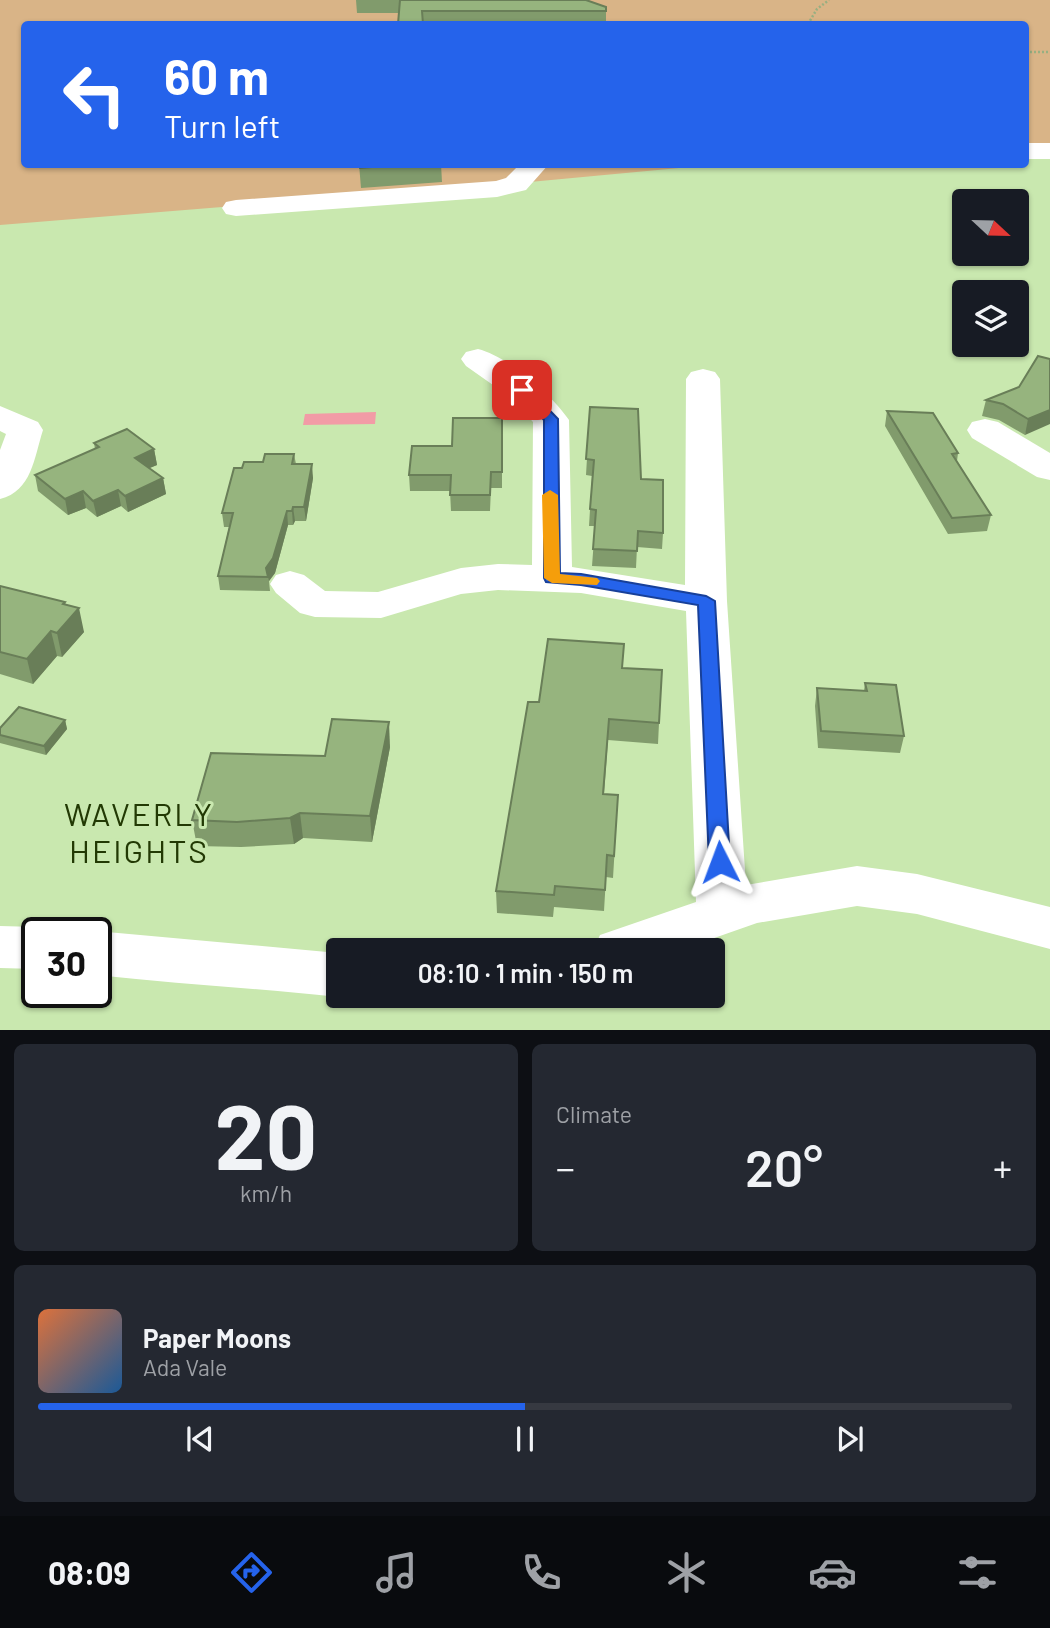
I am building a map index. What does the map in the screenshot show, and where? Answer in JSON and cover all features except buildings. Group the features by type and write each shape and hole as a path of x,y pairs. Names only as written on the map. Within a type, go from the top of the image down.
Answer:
{"street":[{"path":"1029,151 1050,151"},
{"path":"236,208 497,189 516,184 532,168"},
{"path":"478,359 522,390 551,419 552,578"},
{"path":"703,379 706,601 722,914"},
{"path":"0,416 25,430 7,484 0,488"},
{"path":"985,430 1050,469"},
{"path":"290,584 314,604 381,605 461,581 498,578 581,580 706,601"},
{"path":"653,938 754,903 857,886 917,894 1050,928"},
{"path":"0,947 21,948"},
{"path":"112,955 326,974"}],"path":[{"path":"810,21 817,9 829,0"},
{"path":"1029,52 1050,52"}],"shaded area":[{"path":"0,0 1050,0 1050,147 1029,147 1029,21 21,21 21,168 679,168 0,225"},
{"path":"376,412 375,424 303,425 305,414"}],"slow traffic":[{"path":"550,495 552,578 591,581"}],"district":[{"name":"WAVERLY HEIGHTS","path":"139,832"}],"route":[{"path":"522,390 551,419 552,578 581,580 706,601 720,862"}]}
